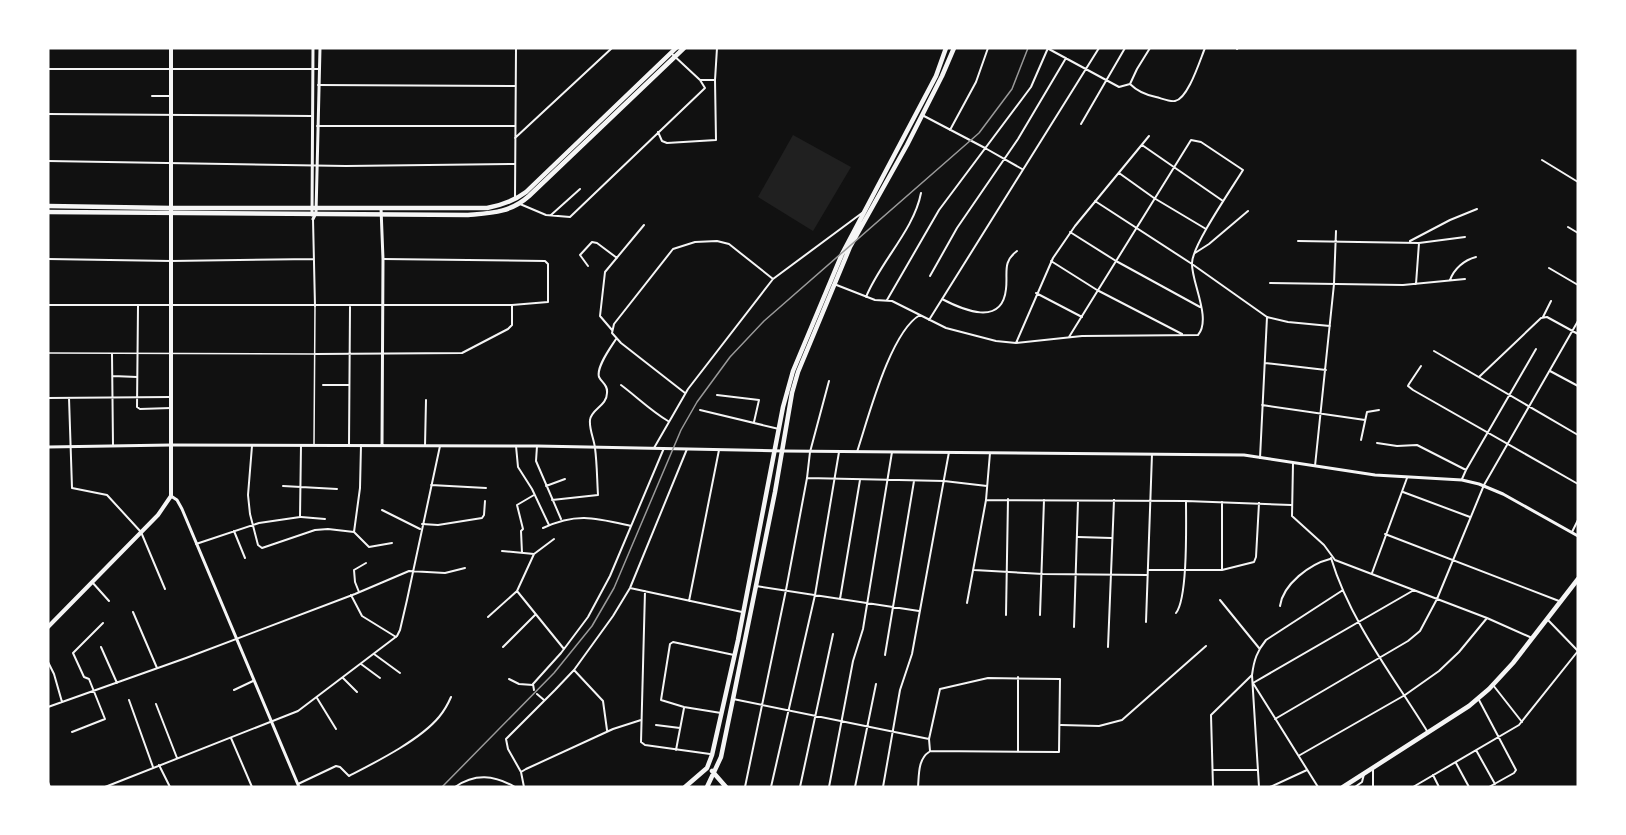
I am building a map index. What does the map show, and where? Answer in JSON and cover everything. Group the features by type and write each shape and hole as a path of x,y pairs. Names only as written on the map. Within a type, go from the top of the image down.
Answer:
{"main road":[{"path":"48,627 158,515 171,496 171,48"},
{"path":"673,55 676,48"},
{"path":"48,212 314,213 487,208 518,202 673,55 684,48"},
{"path":"806,346 852,244 930,102 946,58 946,48"},
{"path":"685,787 707,768 712,754 738,640 774,451 796,371 842,254 923,99 954,48"},
{"path":"923,99 930,102"},
{"path":"48,206 171,211"},
{"path":"707,787 721,757 770,519 796,371"},
{"path":"761,517 770,519"},
{"path":"749,577 758,578"},
{"path":"1343,787 1428,733 1493,685 1533,638 1578,579"},
{"path":"738,640 745,642"},
{"path":"723,702 732,702"},
{"path":"707,768 714,772 726,787"}],"street":[{"path":"313,48 311,116 314,165 315,306"},
{"path":"314,165 320,48"},
{"path":"516,48 514,138 518,202 551,215 570,217 705,87 673,55"},
{"path":"514,138 612,48"},
{"path":"658,132 662,141 667,143 716,140 717,48"},
{"path":"950,130 976,82 988,48"},
{"path":"887,300 932,220 1031,87 1048,48 1119,87 1130,84 1150,48"},
{"path":"929,320 1099,48"},
{"path":"1081,124 1125,48"},
{"path":"1130,84 1151,96 1178,100 1186,92 1205,48"},
{"path":"930,276 957,228 1066,58"},
{"path":"48,69 318,69"},
{"path":"700,80 715,81"},
{"path":"318,86 515,86"},
{"path":"152,96 171,96"},
{"path":"312,100 317,100"},
{"path":"48,114 311,116"},
{"path":"921,115 1023,170"},
{"path":"317,126 515,126"},
{"path":"1017,343 1051,261 1070,232 1149,136"},
{"path":"834,284 866,297 880,301 887,300 955,331 996,341 1017,343 1069,337 1198,335 1201,331 1201,307 1192,264 1206,230 1243,170 1193,139 1135,228 1069,337"},
{"path":"1142,145 1224,201"},
{"path":"1542,159 1578,182"},
{"path":"48,160 358,166 515,164"},
{"path":"1119,173 1206,230"},
{"path":"551,215 580,189"},
{"path":"866,297 908,224 921,193"},
{"path":"1095,201 1268,317 1287,322 1330,326"},
{"path":"1408,242 1477,208"},
{"path":"381,211 382,446"},
{"path":"654,448 685,393 773,279 864,211"},
{"path":"1195,253 1248,211"},
{"path":"644,225 604,276 600,312 616,339 685,393"},
{"path":"1568,227 1578,232"},
{"path":"1315,466 1334,284 1336,231"},
{"path":"1070,232 1116,261 1201,307"},
{"path":"1298,241 1419,243 1465,237"},
{"path":"588,266 580,255 592,242 597,243 617,258"},
{"path":"612,330 669,253 685,245 726,242 773,279"},
{"path":"1416,284 1419,243"},
{"path":"942,299 976,313 991,311 1004,300 1007,288 1007,262 1017,251"},
{"path":"1450,280 1464,262 1476,257"},
{"path":"48,260 314,259"},
{"path":"48,305 382,306 512,305 548,302 548,264 545,261 382,259"},
{"path":"1051,261 1098,290 1184,335"},
{"path":"1549,268 1578,285"},
{"path":"1270,283 1416,284 1466,279"},
{"path":"1036,293 1082,316"},
{"path":"1479,377 1543,317 1551,301"},
{"path":"315,354 462,353 508,329 512,325 512,305"},
{"path":"138,306 136,405 139,408 171,408"},
{"path":"349,445 350,306"},
{"path":"857,452 894,349 912,321 920,315"},
{"path":"1260,458 1268,317"},
{"path":"1543,317 1578,334"},
{"path":"1275,719 1408,642 1420,631 1437,598 1484,485 1578,321"},
{"path":"552,500 598,495 595,447 590,420 592,413 605,401 608,394 606,385 598,374 604,357 616,339"},
{"path":"1462,480 1536,349"},
{"path":"1434,351 1578,435"},
{"path":"112,354 113,446"},
{"path":"1265,363 1326,370"},
{"path":"1421,366 1414,374 1409,387 1487,434 1578,484"},
{"path":"1550,371 1578,386"},
{"path":"113,376 138,377"},
{"path":"745,787 786,590 810,452 829,381"},
{"path":"324,385 349,385"},
{"path":"621,385 653,412 668,421"},
{"path":"717,395 759,400 754,422"},
{"path":"48,398 170,397"},
{"path":"69,398 72,488 107,495 141,532 165,589"},
{"path":"425,446 426,400"},
{"path":"1262,405 1365,420"},
{"path":"700,410 779,429"},
{"path":"1361,440 1368,411 1380,410"},
{"path":"1377,443 1397,446 1417,445 1466,470"},
{"path":"252,445 248,495 258,545 262,548 315,530 328,529 354,532 369,547 392,543"},
{"path":"301,445 301,517"},
{"path":"354,532 360,488 361,446"},
{"path":"105,787 153,766 272,723 298,711 396,637 402,622 440,446"},
{"path":"516,446 518,466 549,525"},
{"path":"537,446 536,461 561,519"},
{"path":"48,447 537,446 783,452 1152,454 1260,458 1407,477 1462,480 1484,485 1578,536"},
{"path":"509,679 521,685 533,685 588,617 610,576 664,448"},
{"path":"524,787 521,772 505,740 574,670 613,616 630,588 687,448"},
{"path":"688,601 719,449"},
{"path":"771,787 815,595 838,452"},
{"path":"829,787 853,661 861,639 892,452"},
{"path":"883,787 900,690 912,654 949,452"},
{"path":"967,603 986,500 990,453"},
{"path":"1146,622 1152,454"},
{"path":"1293,463 1291,505 1294,518 1324,545 1359,621 1428,733"},
{"path":"1372,573 1407,477"},
{"path":"807,478 944,481 987,486"},
{"path":"546,486 565,479"},
{"path":"840,599 860,480"},
{"path":"885,655 914,482"},
{"path":"431,485 486,488"},
{"path":"283,486 337,489"},
{"path":"1402,492 1470,517"},
{"path":"522,553 521,530 523,529 517,505 535,495"},
{"path":"171,496 177,500 182,509 298,785 336,766 349,776 384,757 437,720 451,697"},
{"path":"1005,615 1008,572 1008,499"},
{"path":"986,500 1186,501 1291,505"},
{"path":"1040,615 1044,500"},
{"path":"1108,647 1114,500"},
{"path":"422,524 438,525 482,518 484,501"},
{"path":"1074,627 1078,501"},
{"path":"1176,613 1181,603 1184,571 1186,501"},
{"path":"1222,502 1222,570"},
{"path":"1148,570 1222,570 1255,561 1259,504"},
{"path":"382,510 421,529"},
{"path":"196,544 253,525 301,517 326,519"},
{"path":"543,528 561,519 578,517 631,526"},
{"path":"1572,532 1578,520"},
{"path":"234,531 245,558"},
{"path":"1385,534 1560,602"},
{"path":"1078,537 1111,538"},
{"path":"488,617 517,591 534,554 554,539"},
{"path":"502,551 534,554"},
{"path":"1280,606 1286,593 1302,574 1318,562 1331,557 1348,566 1437,598 1533,638"},
{"path":"359,592 354,570 366,563"},
{"path":"48,707 359,592 412,570 445,573 465,568"},
{"path":"974,570 1043,574 1147,575"},
{"path":"92,582 109,602"},
{"path":"756,586 919,611"},
{"path":"630,588 743,612"},
{"path":"1259,787 1252,675 1259,648 1278,631 1343,590"},
{"path":"1253,683 1413,590"},
{"path":"517,591 564,649"},
{"path":"645,591 641,740 643,744 712,754"},
{"path":"351,595 362,615 396,637"},
{"path":"1220,600 1259,648"},
{"path":"133,612 157,668"},
{"path":"503,647 536,614"},
{"path":"1298,755 1405,695 1440,671 1487,618"},
{"path":"1413,787 1522,722 1578,651 1547,619"},
{"path":"72,732 105,719 89,679 83,676 73,653 103,622"},
{"path":"800,787 833,634"},
{"path":"721,713 662,701 670,643 734,655"},
{"path":"1060,724 1099,726 1122,720 1206,646"},
{"path":"101,647 117,683"},
{"path":"374,654 400,673"},
{"path":"48,662 62,702"},
{"path":"361,664 380,678"},
{"path":"574,670 603,701 608,731"},
{"path":"1213,787 1211,716 1252,675"},
{"path":"1018,677 1018,752"},
{"path":"343,678 357,692"},
{"path":"918,787 921,760 930,751 1059,752 1061,684 1058,678 979,679 940,690 929,739 930,751"},
{"path":"234,690 253,681"},
{"path":"1253,683 1318,787"},
{"path":"855,787 876,684"},
{"path":"533,685 534,690"},
{"path":"1493,685 1522,722"},
{"path":"537,694 545,701"},
{"path":"317,698 336,729"},
{"path":"1478,698 1516,770 1489,787"},
{"path":"129,700 153,766"},
{"path":"732,702 762,705 929,739"},
{"path":"156,704 177,758"},
{"path":"676,750 684,707"},
{"path":"521,772 608,731 641,720"},
{"path":"656,725 680,728"},
{"path":"231,738 252,787"},
{"path":"1476,750 1498,787"},
{"path":"1455,763 1469,787"},
{"path":"159,764 170,787"},
{"path":"1373,768 1373,787"},
{"path":"1212,770 1258,770"},
{"path":"1270,787 1307,770"},
{"path":"1355,787 1362,782 1364,774"},
{"path":"455,787 468,779 482,776 493,777 514,787"},
{"path":"1433,776 1439,787"},
{"path":"48,782 50,787"}],"lane":[{"path":"314,445 315,306"},
{"path":"48,353 315,354"}],"shaded area":[{"path":"793,135 851,167 813,231 758,197"}],"railway":[{"path":"442,787 554,673 592,626 614,588 681,430 697,402 730,357 764,321 979,133 1012,89 1028,48"}]}
